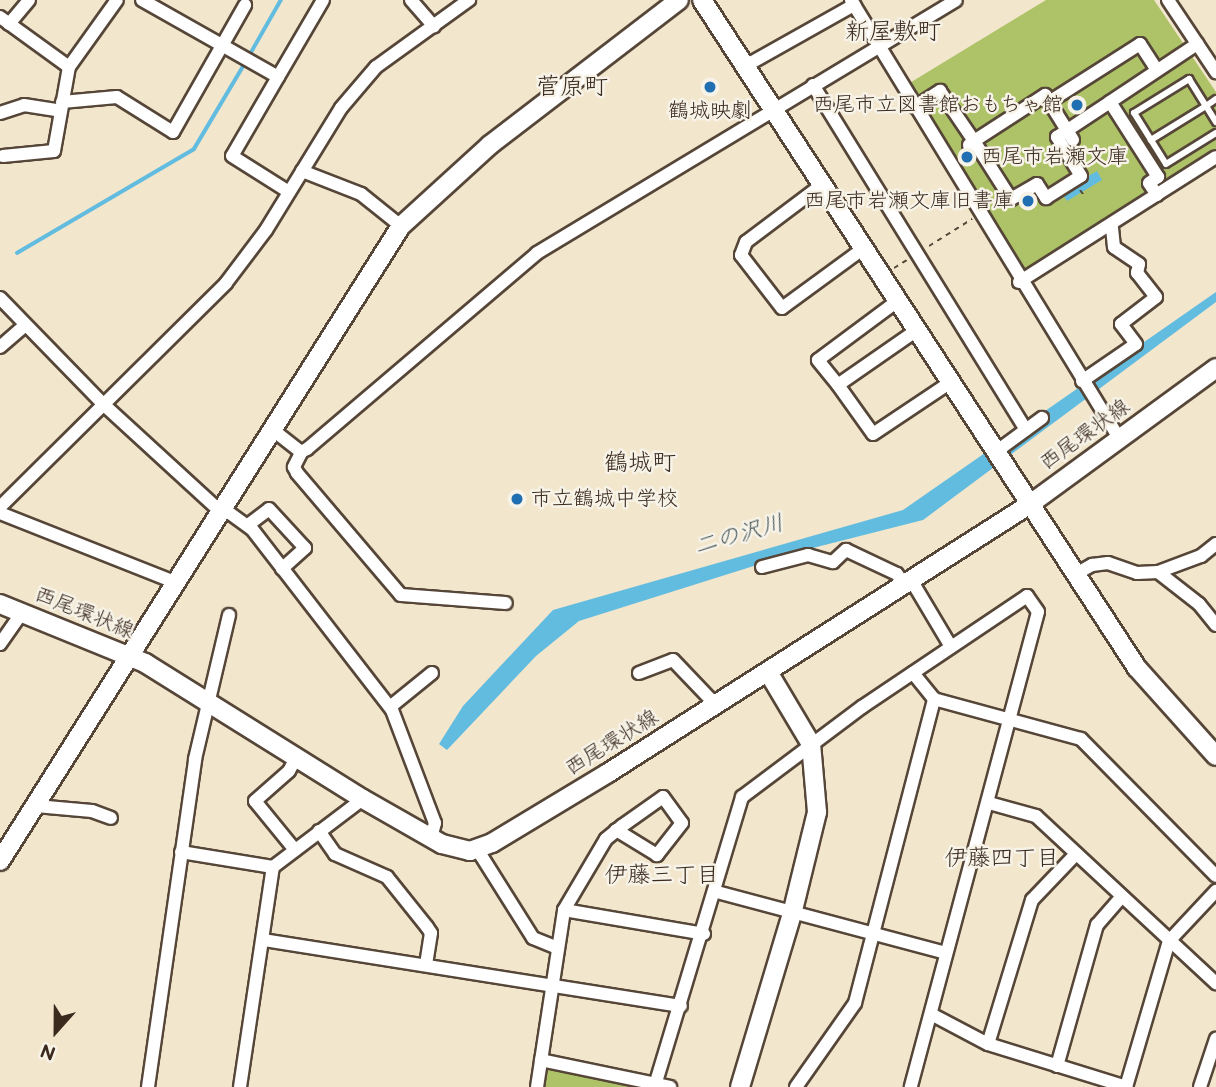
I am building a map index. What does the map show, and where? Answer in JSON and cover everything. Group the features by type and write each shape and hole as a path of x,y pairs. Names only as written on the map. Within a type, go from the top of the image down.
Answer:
{"street":[{"path":"29,0 5,20 69,67"},
{"path":"3,156 54,151 69,67 117,0"},
{"path":"142,0 278,77"},
{"path":"289,192 232,156 323,0"},
{"path":"411,0 434,26"},
{"path":"0,507 102,403 226,284 289,192 341,108 376,67 469,0"},
{"path":"0,861 401,226 490,145 679,0"},
{"path":"702,0 747,65 896,302 993,444 1029,505 1137,668 1216,756"},
{"path":"506,603 401,595 297,473 294,467 302,451 537,253 956,0"},
{"path":"1168,0 1216,72"},
{"path":"747,65 852,2 1019,282 1119,438"},
{"path":"0,113 24,105 62,106 117,97 173,132 245,5"},
{"path":"1049,102 1140,44 1157,70"},
{"path":"915,107 940,91 971,143 1011,199 1037,184 1045,198 1081,176 1057,137 1071,135 1110,102 1197,44"},
{"path":"813,85 1026,430"},
{"path":"971,143 1045,95 1071,135"},
{"path":"1110,102 1158,177 1149,183 1157,195"},
{"path":"1019,282 1112,227 1216,157"},
{"path":"302,171 361,194 401,226"},
{"path":"823,184 746,242 741,255 782,308 864,248"},
{"path":"1082,380 1136,344 1121,324 1156,297 1137,273 1139,264 1114,247 1112,227"},
{"path":"0,298 102,403 223,511 248,526 390,707 435,824 431,838"},
{"path":"896,302 818,360 873,434 951,382"},
{"path":"0,347 25,325"},
{"path":"838,386 917,330"},
{"name":"西尾環状線","path":"0,604 131,657 431,838 455,849 477,849 716,705 1029,505 1216,368"},
{"path":"993,444 1026,430 1042,418"},
{"path":"272,430 302,451"},
{"path":"248,526 269,509 305,548 282,569"},
{"path":"0,513 177,583"},
{"path":"1074,575 1092,565 1108,563 1138,573 1158,572 1200,556 1216,544"},
{"path":"762,567 808,555 833,562 846,550 907,581 950,645"},
{"path":"1158,572 1199,604 1216,625"},
{"path":"656,1082 717,892 742,797 950,645 1027,596 1038,612 911,1087"},
{"path":"0,644 22,612"},
{"path":"148,1087 181,852 206,701 229,615"},
{"path":"639,673 673,660 716,705"},
{"path":"740,1087 793,910 817,812 811,744 768,672"},
{"path":"390,707 432,673"},
{"path":"913,673 934,699 1081,739 1216,876"},
{"path":"796,1087 855,1003 871,932 934,699"},
{"path":"295,850 256,801 289,771 298,756"},
{"path":"537,1087 564,910 606,839 617,830 663,797 682,823 657,855 617,830"},
{"path":"240,1087 273,867 363,799"},
{"path":"989,803 1036,816 1216,983"},
{"path":"36,806 92,811 111,818"},
{"path":"319,831 335,854 387,877 427,927 431,933 425,965"},
{"path":"477,849 533,938 558,948"},
{"path":"181,852 273,867"},
{"path":"988,1044 1032,900 1076,854"},
{"path":"931,1014 988,1044 1127,1087 1169,941 1216,891"},
{"path":"717,892 793,910 946,953"},
{"path":"1057,1066 1097,925 1122,896"},
{"path":"564,910 704,934"},
{"path":"264,940 681,1006"},
{"path":"1200,1087 1216,1039"},
{"path":"541,1060 670,1087"}],"lane":[{"path":"1216,122 1189,79 1135,113 1166,164 1216,133"},
{"path":"1151,140 1216,99"}],"path":[{"path":"881,276 979,215"}],"green space":[{"path":"1046,0 1154,0 1216,92 1216,149 1023,275 908,84"},
{"path":"541,1066 647,1087 538,1087"}],"water":[{"path":"1097,171 1102,180 1067,201 1061,192"},
{"name":"二の沢川","path":"1216,292 1216,302 923,520 801,551 579,621 536,656 447,750 439,744 463,706 553,610 903,510"}],"waterway":[{"path":"249,56 281,0"},
{"path":"17,253 194,149 245,63"}],"place":[{"name":"鶴城映劇","path":"710,87"},
{"name":"西尾市立図書館おもちゃ館","path":"1077,105"},
{"name":"西尾市岩瀬文庫","path":"967,157"},
{"name":"西尾市岩瀬文庫旧書庫","path":"1028,201"},
{"name":"市立鶴城中学校","path":"517,499"}],"district":[{"name":"新屋敷町","path":"893,32"},
{"name":"菅原町","path":"572,87"},
{"name":"鶴城町","path":"640,463"},
{"name":"伊藤四丁目","path":"1002,858"},
{"name":"伊藤三丁目","path":"662,875"}]}
